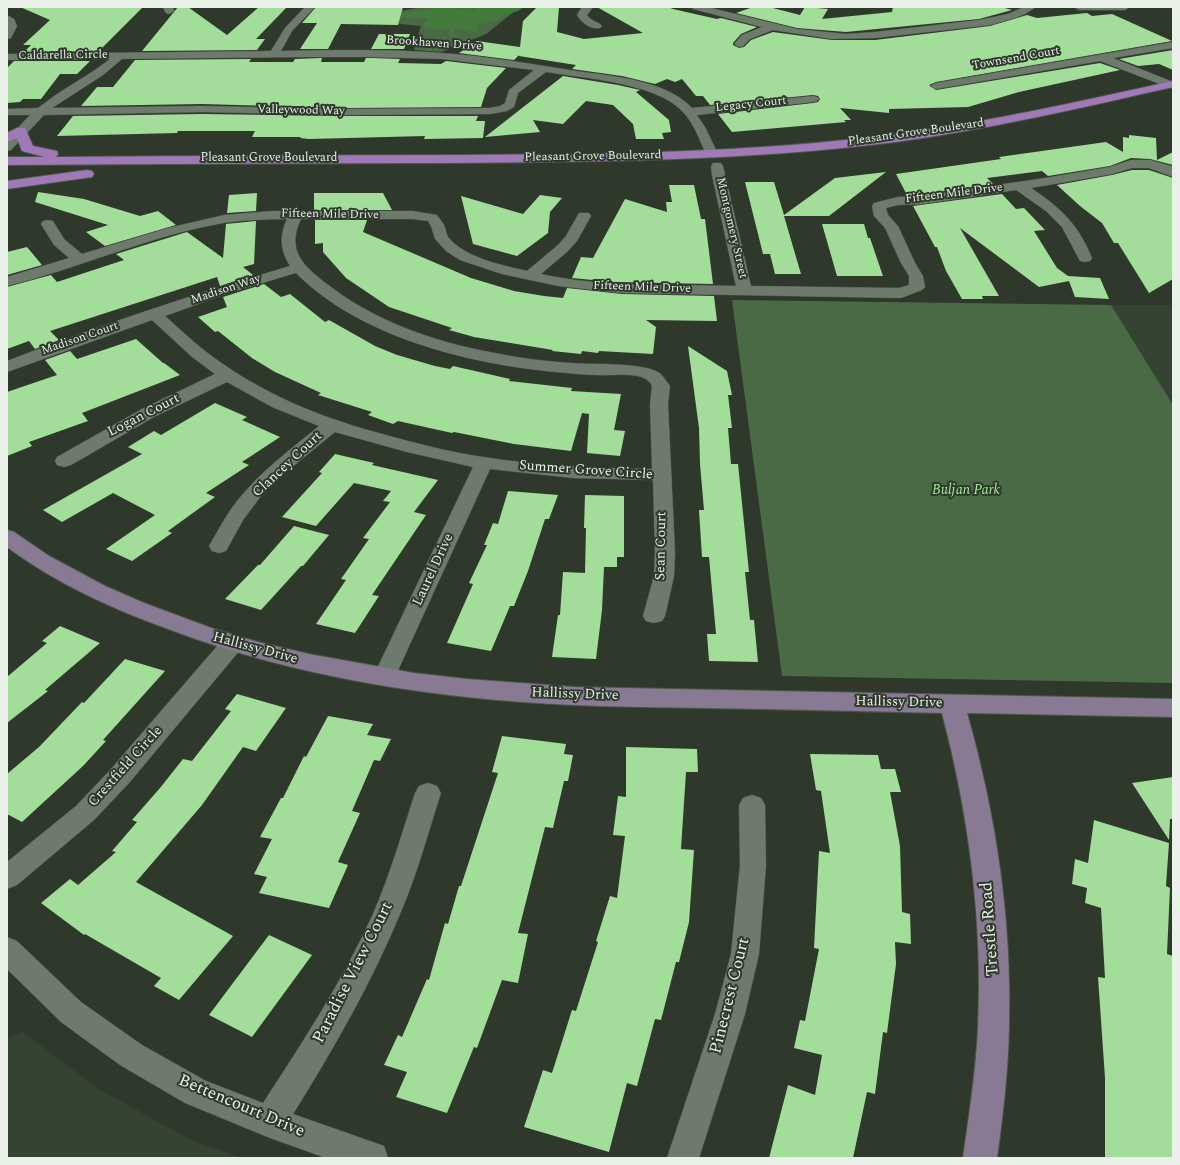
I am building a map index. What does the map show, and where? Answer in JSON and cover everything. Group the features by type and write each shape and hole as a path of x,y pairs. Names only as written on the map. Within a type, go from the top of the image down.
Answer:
{"main road":[{"name":"Pleasant Grove Boulevard","path":"702,166 714,160 863,147 894,138 1032,115 1171,85"},
{"path":"7,138 21,131 27,148 31,150 96,160"},
{"name":"Pleasant Grove Boulevard","path":"870,153 928,146"},
{"name":"Pleasant Grove Boulevard","path":"7,160 572,158 789,161"},
{"name":"Pleasant Grove Boulevard","path":"256,172 610,170"},
{"path":"7,185 87,174"},
{"path":"7,175 103,174"}],"street":[{"path":"274,54 288,30 310,7"},
{"path":"588,7 584,10 582,15 584,19 597,26"},
{"path":"696,7 791,32 833,36 870,36 984,23 1005,18 1031,7"},
{"path":"716,12 730,7"},
{"path":"1079,7 1125,7"},
{"path":"7,18 11,21 12,26 7,36"},
{"path":"739,44 746,37 771,27"},
{"name":"Townsend Court","path":"936,86 1173,45"},
{"name":"Brookhaven Drive","path":"119,56 408,54 481,60 611,80 647,89 670,98 689,112 695,119 714,160"},
{"path":"7,147 41,111 61,96 108,67 119,56"},
{"name":"Caldarella Circle","path":"7,57 119,56"},
{"path":"1100,57 1171,85"},
{"name":"Valleywood Way","path":"41,111 202,109 343,112 490,111 503,109 510,105 513,92 543,69"},
{"name":"Legacy Court","path":"689,112 813,99"},
{"path":"7,112 41,111"},
{"name":"Montgomery Street","path":"714,160 745,290"},
{"name":"Fifteen Mile Drive","path":"7,282 198,224 249,216 413,215 432,218 438,226 440,236 451,248 460,254 484,264 558,282 606,287 901,293 917,287 916,276 908,263 892,226 881,216 879,206 898,201 922,200 1018,186 1112,170 1131,164 1150,164 1167,169 1173,173"},
{"path":"1018,186 1051,208 1061,217 1078,239 1085,258"},
{"name":"Summer Grove Circle","path":"154,314 197,353 227,375 276,402 332,425 401,445 484,463 570,472 662,475 658,404 660,386 652,376 631,371 552,367 486,356 425,340 381,324 350,308 326,292 298,268 289,251 288,244 290,229 296,215"},
{"path":"530,276 563,248 572,238 584,216"},
{"path":"48,224 59,242 80,260"},
{"name":"Madison Way","path":"154,314 224,290 298,268"},
{"name":"Madison Court","path":"7,367 50,350 154,314"},
{"name":"Logan Court","path":"64,461 107,435 148,413 227,375"},
{"name":"Clancey Court","path":"219,546 235,518 254,494 278,470 332,425"},
{"name":"Laurel Drive","path":"384,677 484,463"},
{"name":"Sean Court","path":"654,616 664,576 665,553 662,475"},
{"name":"Hallissy Drive","path":"7,537 67,576 109,597 184,628 232,644 328,667 443,686 498,692 574,696 1173,708"},
{"name":"Crestfield Circle","path":"7,877 85,813 120,776 232,644"},
{"name":"Trestle Road","path":"952,704 963,741 982,838 989,890 993,948 994,1008 991,1075 980,1158"},
{"name":"Paradise View Court","path":"270,1122 314,1052 355,980 384,920 410,853 428,792"},
{"name":"Pinecrest Court","path":"683,1158 730,1014 745,954 753,865 752,806"},
{"name":"Bettencourt Drive","path":"7,950 71,1012 131,1055 196,1092 270,1122 372,1158"}],"shaded area":[{"path":"438,7 475,10 477,7 524,7 518,11 504,15 497,20 477,25 479,30 473,32 464,29 435,29 424,27 428,19 401,17 401,14"},
{"path":"1111,305 1173,305 1173,405"},
{"path":"22,1032 100,1090 191,1140 242,1158 7,1158 7,1039"}],"green space":[{"path":"421,7 520,7 486,34 441,52 414,50 421,26 380,22 381,15"},
{"name":"Buljan Park","path":"732,300 1111,305 1173,405 1173,683 782,676"}],"building":[{"path":"20,7 143,7 99,51 24,52 31,45 23,45 50,20"},
{"path":"178,7 188,7 227,35 259,7 287,7 256,39 265,39 257,50 142,51"},
{"path":"316,7 403,7 398,25 341,24 328,49 300,49 317,23 302,23"},
{"path":"537,7 559,7 557,32 584,39 643,33 597,7 668,7 757,27 741,34 733,43 733,45 739,48 744,47 751,40 773,32 832,40 875,40 990,26 1027,15 1037,18 1087,13 1092,16 1112,14 1172,41 936,82 929,85 936,90 1100,63 1120,70 1019,92 968,107 889,109 889,113 840,108 851,120 844,120 846,122 732,132 718,114 813,103 818,102 820,99 818,96 813,95 710,105 703,96 696,96 682,79 675,82 667,79 655,84 622,76 572,69 576,65 519,55 514,60 459,53 477,41 520,47 523,21"},
{"path":"753,7 769,7 800,15 805,7 828,9 822,19 892,12 893,7 1001,7 1012,10 979,19 846,32 797,28 736,13"},
{"path":"379,34 410,34 404,49 371,49"},
{"path":"1173,50 1173,70 1159,64 1138,66 1119,59"},
{"path":"322,58 321,62 364,62 366,58 372,58 400,59 398,63 441,64 446,61 506,68 487,88 481,107 343,108 202,104 81,106 97,87 113,87 135,60 251,59 249,62 293,62 295,59"},
{"path":"14,61 90,61 77,74 60,74 41,99 23,99 20,102 7,103 7,68"},
{"path":"563,76 640,90 636,92 669,120 671,132 662,133 664,139 636,139 633,124 613,105 586,101 563,124 533,120 540,132 485,137"},
{"path":"202,114 478,116 476,121 485,121 483,138 424,139 425,136 309,139 300,138 301,137 252,137 255,131 178,131 177,133 57,136 73,116"},
{"path":"1129,135 1156,138 1157,160 1173,152 1173,165 1150,159 1131,158 1110,166 1048,176 1042,171 987,178 993,184 907,195 896,174 1001,159 999,157 1106,142 1123,152 1123,137 1129,138"},
{"path":"1132,170 1149,170 1173,178 1173,279 1149,293 1118,243 1114,243 1102,223 1080,206 1057,185"},
{"path":"886,172 829,216 784,216 801,274 775,274 770,254 763,254 745,182 774,182 784,215 835,178"},
{"path":"669,185 694,185 701,219 705,219 713,284 614,282 572,278 581,257 593,258 625,199 667,212 666,202 672,202"},
{"path":"38,192 84,199 140,216 158,211 176,225 105,246 86,232 108,225 35,202"},
{"path":"257,193 256,211 227,213 229,195"},
{"path":"314,193 383,193 392,210 314,210"},
{"path":"1002,194 1016,209 1024,208 1045,230 1034,231 1057,268 1068,276 1100,278 1109,299 1075,297 1069,281 1039,287 960,228 999,296 982,296 983,299 962,299 946,271 937,247 935,247 913,206"},
{"path":"540,195 562,198 550,212 548,233 517,256 473,244 461,196 523,214"},
{"path":"315,220 367,220 363,232 471,278 514,291 563,298 567,288 622,294 714,296 717,321 646,320 656,327 653,354 599,351 598,353 582,351 581,354 552,351 553,350 474,337 449,330 452,328 389,307 346,278 323,252 323,243 315,244"},
{"path":"256,221 254,264 243,267 253,275 220,286 217,277 50,331 59,340 35,349 29,341 7,349 7,287 51,275 57,282 124,260 116,254 187,232 223,258 226,224"},
{"path":"822,224 864,224 883,276 837,276"},
{"path":"27,247 42,265 7,275 7,252"},
{"path":"264,284 281,297 290,294 325,322 329,320 375,346 397,355 435,366 450,369 453,366 510,379 509,381 572,388 571,391 621,394 614,430 625,431 620,456 587,453 589,414 582,413 571,451 514,444 454,432 452,433 398,421 393,424 368,415 372,412 318,395 321,393 275,372 252,358 218,331 215,332 198,317 227,307 223,297"},
{"path":"136,339 163,363 180,375 82,413 88,421 29,442 32,446 7,456 7,392 57,375 45,360 70,351 77,359"},
{"path":"688,346 727,371 732,395 728,395 732,428 728,428 731,464 738,464 749,572 745,572 750,620 754,620 758,662 709,661 707,634 716,634 709,557 702,557 699,510 704,510 699,428"},
{"path":"215,403 247,417 242,420 280,437 242,462 249,465 206,493 215,497 168,531 172,533 132,561 106,549 155,515 113,493 62,522 43,510 142,454 128,447 154,431 161,435"},
{"path":"335,454 374,463 372,465 438,480 414,512 426,515 372,595 379,596 355,633 316,624 346,580 341,579 369,539 363,538 390,502 383,501 391,491 354,483 316,526 282,517 322,473 319,472"},
{"path":"508,491 558,495 549,519 545,519 528,571 514,606 510,606 491,651 447,643 473,584 469,583 487,545 484,545 493,523 498,524"},
{"path":"585,495 624,496 624,557 617,557 617,567 604,567 602,610 596,659 552,657 558,615 560,615 563,572 585,573"},
{"path":"294,526 329,535 303,566 301,566 261,610 225,599 258,565 260,565"},
{"path":"60,626 100,643 45,690 48,691 7,723 7,677 47,643 42,641"},
{"path":"125,659 165,671 103,740 106,741 83,766 22,822 7,814 7,774 39,747 82,702 84,703"},
{"path":"237,694 286,708 256,751 243,747 202,805 136,882 233,936 179,1000 154,986 161,978 85,934 84,935 41,903 70,879 78,885 116,852 112,851 137,822 132,820 183,759 192,761 231,711 225,709"},
{"path":"328,716 373,724 367,735 391,739 380,761 374,760 352,811 360,813 338,862 348,865 329,908 259,893 267,877 254,874 272,839 260,837 281,798 283,798 304,756 306,757"},
{"path":"502,736 566,744 564,754 573,755 568,781 564,781 553,828 545,827 518,933 528,934 518,983 502,980 477,1048 474,1047 447,1113 396,1097 407,1072 384,1065 398,1035 402,1037 427,979 429,980 445,923 448,924 459,886 461,886 498,773 492,772"},
{"path":"626,747 697,749 698,772 686,772 681,849 694,850 689,922 679,962 676,962 661,1020 655,1019 637,1086 627,1083 609,1152 524,1127 543,1070 552,1073 572,1010 576,1011 598,942 596,941 610,896 617,898 625,836 613,835 618,796 626,797"},
{"path":"810,754 878,755 881,769 895,769 901,792 890,792 900,846 902,912 910,914 911,944 895,942 896,964 887,1033 883,1032 875,1094 867,1092 853,1158 769,1158 788,1085 815,1095 822,1055 794,1048 800,1020 805,1021 819,949 814,948 819,851 830,853 821,791 816,790"},
{"path":"1173,777 1173,819 1170,819 1169,840 1132,783"},
{"path":"1094,820 1169,843 1166,886 1170,888 1167,954 1173,956 1173,1158 1105,1158 1105,1078 1098,977 1105,978 1101,908 1085,903 1087,888 1072,884 1075,859 1088,863"},
{"path":"269,935 312,955 252,1037 209,1015"}],"waterway":[{"path":"427,51 434,48 454,45 459,37 451,36 452,30"}]}
